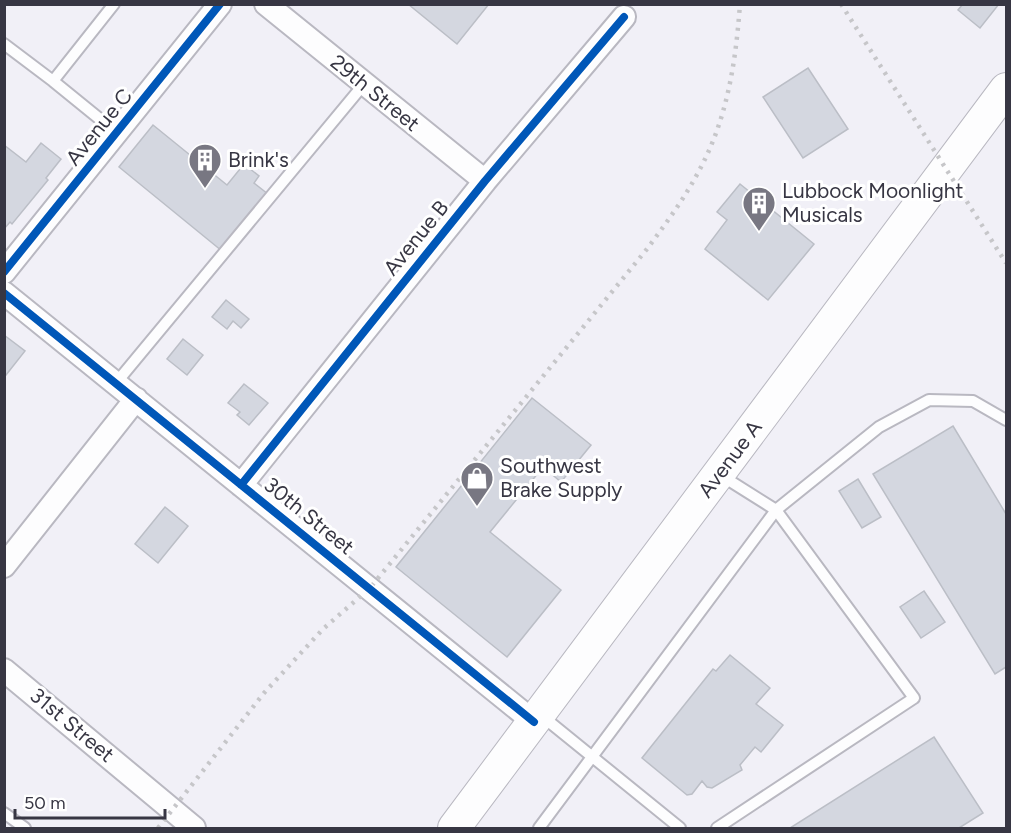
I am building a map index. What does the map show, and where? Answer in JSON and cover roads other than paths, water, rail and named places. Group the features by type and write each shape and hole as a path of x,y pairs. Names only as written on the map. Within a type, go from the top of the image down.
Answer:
{"main road":[{"name":"Avenue A","path":"454,828 1006,89"}],"street":[{"name":"Avenue C","path":"4,272 220,4"},
{"name":"29th Street","path":"266,4 485,181"},
{"name":"Avenue B","path":"241,485 485,181 624,17"},
{"name":"30th Street","path":"4,293 241,485 537,718"},
{"path":"4,566 136,399"},
{"name":"31st Street","path":"4,669 194,828"}],"lane":[{"path":"53,81 114,4"},
{"path":"4,44 117,133"},
{"path":"116,383 364,84"},
{"path":"539,828 776,510 879,427 929,400 973,401 1006,420"},
{"path":"717,828 914,698 776,510 719,474"},
{"path":"537,718 592,757 680,828"},
{"path":"4,813 25,828"}],"railway":[{"path":"158,828 264,693 323,629 370,588 647,249 669,218 696,176 718,126 733,66 740,4"},
{"path":"841,4 1006,263"}],"place":[{"name":"Brink's","path":"205,189"},
{"name":"Lubbock Moonlight Musicals","path":"759,232"},
{"name":"Southwest Brake Supply","path":"477,507"}]}
